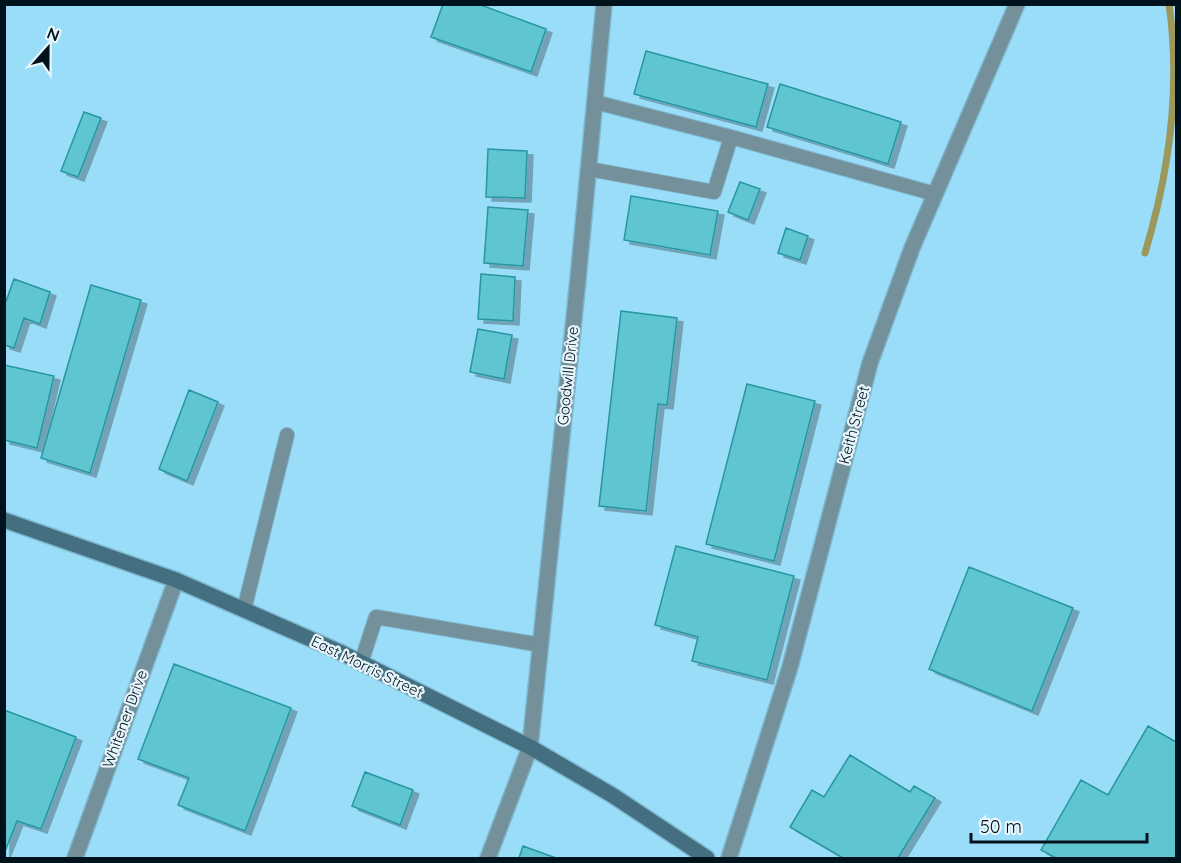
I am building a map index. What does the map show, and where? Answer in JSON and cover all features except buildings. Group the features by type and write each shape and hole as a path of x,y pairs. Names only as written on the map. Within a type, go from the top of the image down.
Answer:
{"main road":[{"name":"East Morris Street","path":"4,520 176,580 340,652 530,747 612,795 707,858"}],"street":[{"name":"Goodwill Drive","path":"488,858 530,747 604,4"},
{"name":"Keith Street","path":"729,858 790,667 870,363 934,194 1017,4"},
{"name":"Whitener Drive","path":"75,858 176,580"}],"lane":[{"path":"595,102 731,137 934,194"},
{"path":"589,169 714,192 731,137"},
{"path":"244,610 287,435"},
{"path":"361,663 376,618 541,645"}],"waterway":[{"path":"1145,253 1161,192 1173,99 1174,67 1169,4"}]}
